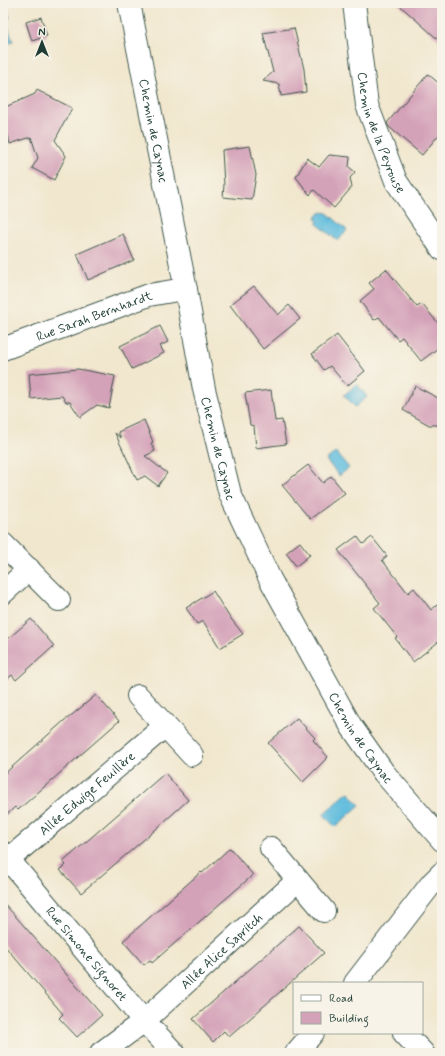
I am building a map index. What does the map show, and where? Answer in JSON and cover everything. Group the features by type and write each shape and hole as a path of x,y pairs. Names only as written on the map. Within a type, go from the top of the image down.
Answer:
{"street":[{"name":"Chemin de Caynac","path":"129,3 186,290 204,389 230,494 270,579 351,726 384,773 442,840"},
{"name":"Chemin de la Peyrouse","path":"354,3 367,105 396,181 442,250"},
{"name":"Rue Sarah Bernhardt","path":"3,349 149,295 186,290"},
{"path":"3,544 59,600"},
{"path":"3,593 29,569"},
{"path":"138,696 192,755"},
{"name":"Allée Edwige Feuillère","path":"6,856 165,726"},
{"path":"271,848 324,911"},
{"name":"Rue Simone Signoret","path":"6,856 144,1021 174,1053"},
{"path":"357,982 432,883 442,873"},
{"name":"Allée Alice Sapritch","path":"101,1053 144,1021 298,880"},
{"path":"296,1053 312,1034"},
{"path":"405,1034 422,1053"}],"water":[{"path":"7,8 10,18 6,20 13,42 3,45 3,9"},
{"path":"322,212 326,212 347,230 338,241 316,223 318,221 316,218 317,215"},
{"path":"357,384 367,397 355,407 344,395"},
{"path":"336,452 349,468 339,476 326,460"},
{"path":"348,792 360,805 335,827 323,814"}],"building":[{"path":"397,3 442,3 442,43"},
{"path":"41,17 47,36 32,41 26,22"},
{"path":"294,28 304,69 306,92 281,96 279,84 263,81 273,72 263,33"},
{"path":"428,74 442,86 442,131 422,155 389,127 387,123"},
{"path":"37,90 72,108 55,140 66,156 54,180 32,168 38,158 31,137 10,144 3,113 3,108 35,94"},
{"path":"250,146 256,175 252,200 223,197 224,185 222,150"},
{"path":"329,155 350,157 349,167 355,172 350,178 352,187 334,208 314,190 310,195 296,177 307,158 319,167"},
{"path":"123,234 134,260 88,280 77,254"},
{"path":"386,269 417,307 422,304 442,328 442,345 421,361 402,337 398,340 379,317 374,320 360,301 374,289 369,283"},
{"path":"254,286 278,315 289,305 300,319 263,349 230,305"},
{"path":"160,326 168,342 160,346 164,353 132,369 120,346"},
{"path":"337,335 365,371 347,386 330,366 324,370 312,354"},
{"path":"78,369 115,376 109,408 97,405 80,417 70,402 66,402 62,396 31,399 29,374"},
{"path":"415,386 442,400 442,425 429,425 403,410"},
{"path":"271,390 275,421 282,420 286,444 256,448 254,426 250,425 245,393"},
{"path":"144,420 155,451 145,456 167,473 158,486 145,476 137,480 115,433 121,438 118,432"},
{"path":"308,465 323,483 331,476 345,493 310,519 282,485"},
{"path":"357,536 363,544 372,537 387,556 382,560 408,593 414,588 431,610 442,601 442,639 413,662 395,638 397,637 374,608 380,603 338,550"},
{"path":"300,542 310,555 296,566 286,553"},
{"path":"213,591 228,615 243,634 220,648 203,621 197,624 186,608"},
{"path":"31,619 54,646 16,680 12,675 3,683 3,643"},
{"path":"96,695 119,721 18,810 15,807 3,818 3,775 66,719"},
{"path":"297,718 315,738 313,740 328,757 303,782 268,743"},
{"path":"165,773 188,800 81,893 60,870 66,865 63,862"},
{"path":"230,848 253,875 152,963 150,960 144,965 123,941"},
{"path":"3,902 102,1015 77,1037 59,1018 63,1014 3,944"},
{"path":"299,926 324,953 229,1037 224,1031 213,1042 193,1019"}]}
